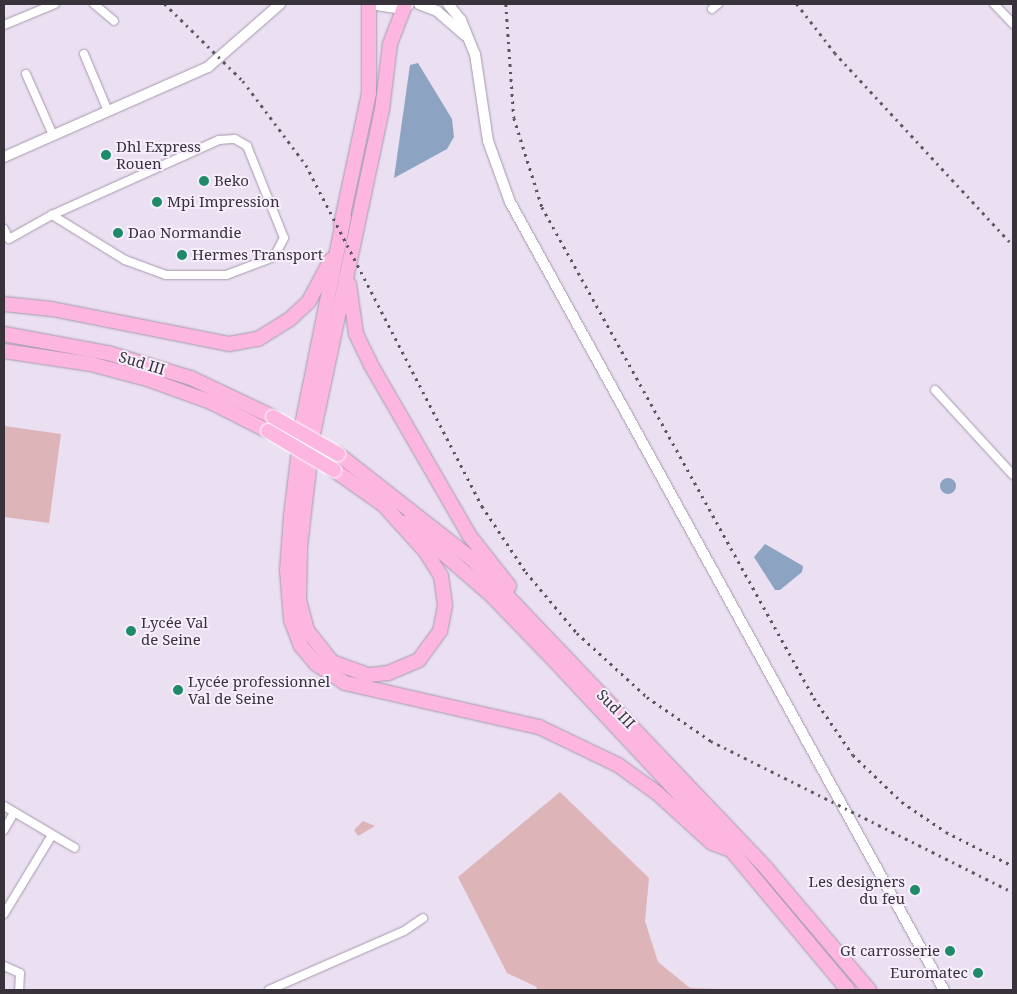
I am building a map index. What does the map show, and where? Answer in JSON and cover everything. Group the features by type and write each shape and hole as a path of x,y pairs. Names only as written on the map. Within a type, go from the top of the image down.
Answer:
{"highway":[{"path":"369,4 369,93 302,426 291,516 288,578 291,620 302,646 316,664 346,683 539,726 618,764 657,793 712,843 731,850"},
{"path":"380,502 426,552 441,576 445,606 440,631 419,660 388,673 368,675 332,662 319,649 307,630 299,601 309,464 382,110 390,44 406,5"},
{"path":"4,304 52,309 189,340 229,344 258,339 308,301 329,267 344,217"},
{"path":"355,236 349,300 356,334 469,535 513,591 519,608"},
{"name":"Sud III","path":"4,334 50,340 172,373 273,417 338,454 424,517 519,608 766,868 869,990"},
{"name":"Sud III","path":"4,351 91,364 147,379 211,402 268,431 334,470 380,502 491,595 731,850 848,990"}],"main road":[{"path":"376,4 406,5"}],"street":[{"path":"4,25 55,4"},
{"path":"94,4 114,21"},
{"path":"4,157 208,67 280,4"},
{"path":"420,4 437,11 469,39"},
{"path":"448,4 469,39 488,141 510,202 944,990"},
{"path":"994,4 1013,24"},
{"path":"84,54 108,111"},
{"path":"26,74 53,135"},
{"path":"4,229 9,239 52,215 219,140 235,139 247,146 284,238 274,257 226,275 166,275 125,260 52,215"},
{"path":"935,390 1013,475"},
{"path":"4,806 75,848"},
{"path":"4,830 14,813"},
{"path":"4,914 52,835"},
{"path":"269,990 404,931 422,918"},
{"path":"4,966 17,969 26,990"},
{"path":"19,990 22,981"}],"shaded area":[{"path":"4,426 61,434 49,523 4,517"},
{"path":"560,792 649,878 645,921 658,962 690,988 748,990 536,990 537,987 507,973 458,877"},
{"path":"363,821 375,826 358,836 354,830"}],"water":[{"path":"418,63 452,119 454,137 447,149 394,178 410,65"},
{"path":"945,478 951,478 956,483 954,492 945,494 940,489 940,483"},
{"path":"765,544 803,566 802,572 780,590 775,590 754,557"}],"railway":[{"path":"165,4 243,81 306,165 482,506 526,572 577,633 647,697 711,741 1013,892"},
{"path":"506,4 514,118 542,207 814,698 853,755 902,802 946,832 1013,866"},
{"path":"797,4 835,53 1013,245"}],"place":[{"name":"Dhl Express Rouen","path":"106,155"},
{"name":"Beko","path":"204,181"},
{"name":"Mpi Impression","path":"157,202"},
{"name":"Dao Normandie","path":"118,233"},
{"name":"Hermes Transport","path":"182,255"},
{"name":"Lycée Val de Seine","path":"131,631"},
{"name":"Lycée professionnel Val de Seine","path":"178,690"},
{"name":"Les designers du feu","path":"915,890"},
{"name":"Gt carrosserie","path":"950,951"},
{"name":"Euromatec","path":"978,973"}]}
